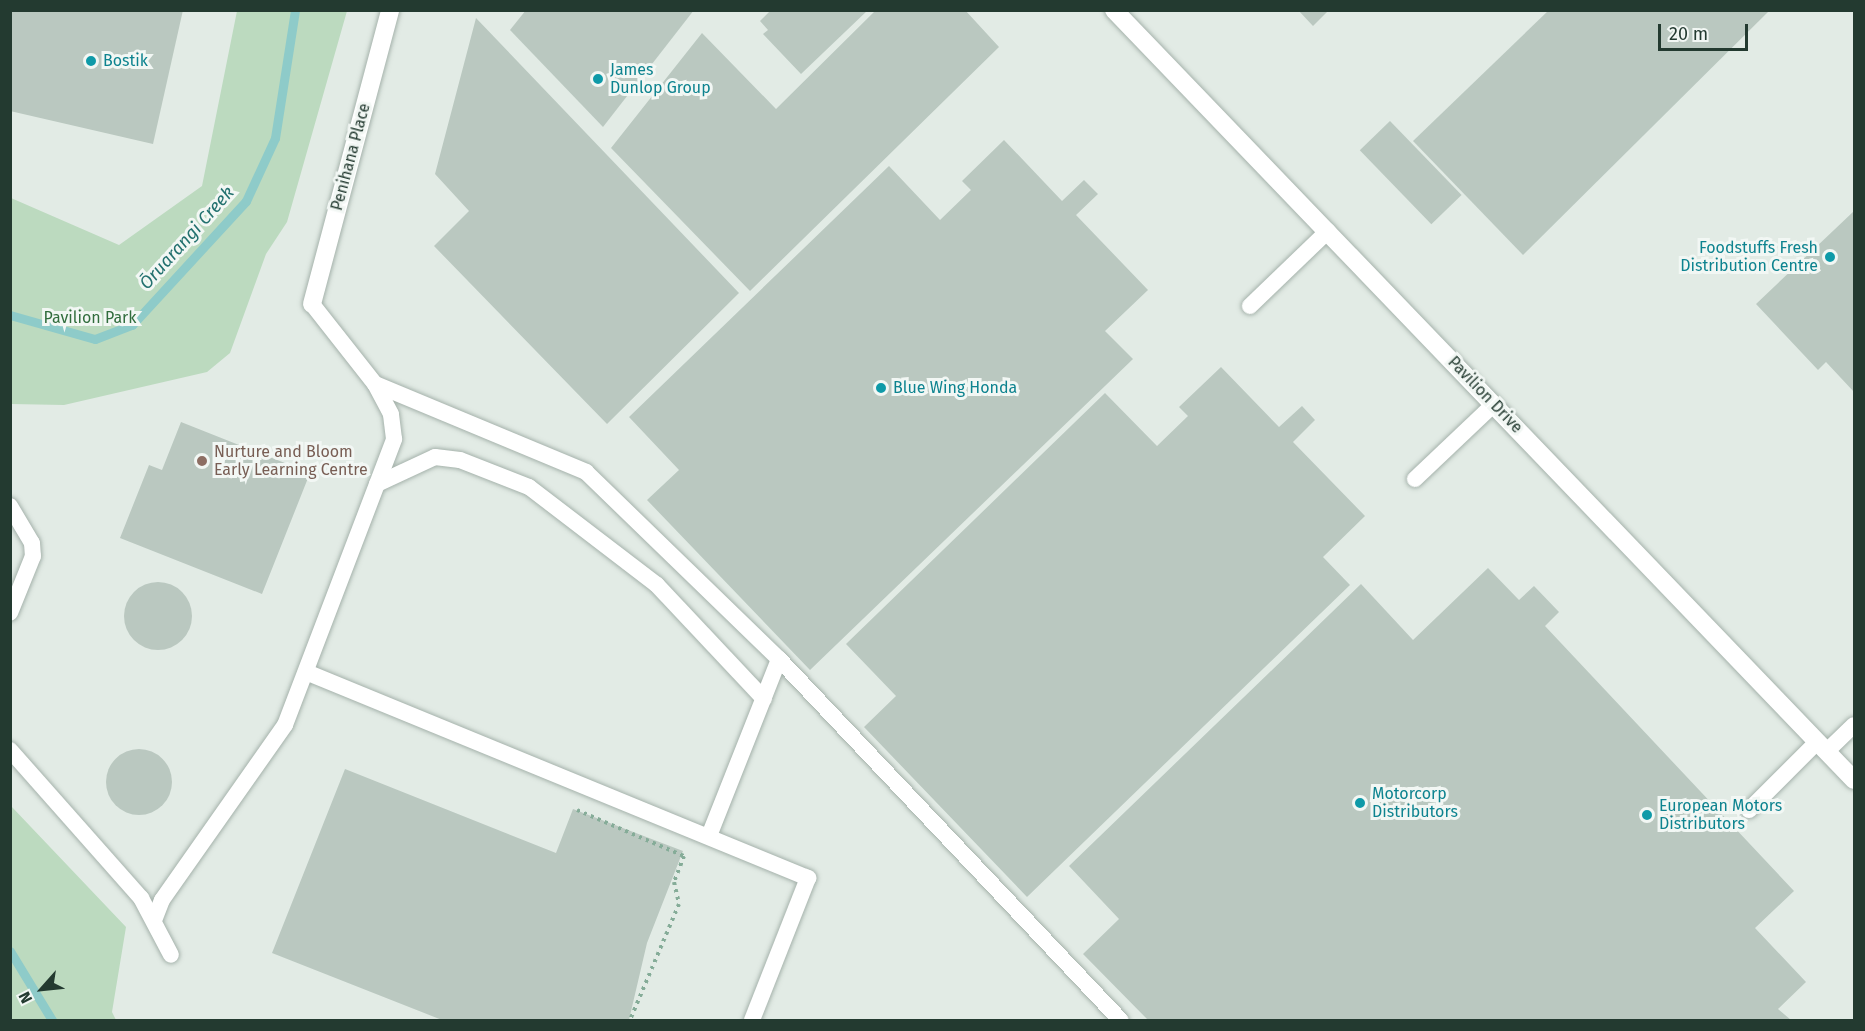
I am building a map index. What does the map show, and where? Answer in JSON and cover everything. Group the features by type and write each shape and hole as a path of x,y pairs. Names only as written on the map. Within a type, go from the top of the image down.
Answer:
{"street":[{"name":"Penihana Place","path":"312,304 390,10"},
{"name":"Pavilion Drive","path":"1114,10 1854,780"}],"lane":[{"path":"1250,306 1328,231"},
{"path":"155,918 162,900 274,744 306,672 394,440 391,414 375,384 312,304"},
{"path":"375,384 586,472 779,658 1120,1020"},
{"path":"1415,479 1494,404"},
{"path":"377,483 435,457 460,459 529,487 657,585 764,699"},
{"path":"10,506 32,543 33,556 10,613"},
{"path":"709,836 779,658"},
{"path":"306,672 808,878 752,1020"},
{"path":"1749,810 1822,747 1854,725"},
{"path":"10,750 155,918 171,955"}],"path":[{"path":"577,810 684,856 674,882 679,904 630,1020"}],"green space":[{"name":"Pavilion Park","path":"237,11 347,11 287,222 266,254 230,353 207,372 64,405 11,404 11,198 119,245 202,186"},
{"path":"11,806 126,927 112,1012 116,1020 11,1020"}],"building":[{"name":"Bostik","path":"10,10 183,10 153,144 10,111"},
{"name":"James Dunlop Group","path":"526,10 694,10 603,127 510,30"},
{"path":"771,10 868,10 801,74 763,34 768,30 760,21"},
{"path":"876,10 965,10 999,47 750,291 611,148 702,33 776,109"},
{"path":"1298,10 1329,10 1313,26"},
{"path":"1549,10 1770,10 1523,255 1413,141"},
{"path":"476,18 739,293 607,424 434,246 469,211 435,174"},
{"path":"1390,121 1462,195 1431,224 1360,150"},
{"name":"Blue Wing Honda","path":"1004,140 1062,201 1084,180 1098,194 1076,215 1148,290 1105,331 1133,359 810,670 647,500 679,470 629,417 889,166 940,220 971,190 962,181"},
{"name":"Foodstuffs Fresh Distribution Centre","path":"1854,211 1854,392 1826,362 1818,370 1756,304"},
{"path":"1221,367 1279,427 1302,406 1315,420 1293,442 1365,516 1323,557 1350,585 1027,897 864,727 896,696 846,644 1105,393 1157,446 1188,416 1179,407"},
{"path":"181,422 310,473 262,594 120,538 149,465 162,470"},
{"name":"Motorcorp Distributors","path":"1488,568 1519,600 1534,586 1559,612 1545,626 1794,891 1755,928 1806,982 1778,1009 1791,1020 1148,1020 1083,954 1119,919 1069,866 1361,584 1413,640"},
{"path":"158,582 171,585 182,592 189,603 192,616 189,629 182,640 171,647 158,650 145,647 134,640 127,629 124,616 127,603 134,592 145,585"},
{"path":"139,749 152,752 162,759 169,769 172,782 169,795 162,805 152,812 139,815 126,812 116,805 109,795 106,782 109,769 116,759 126,752"},
{"path":"345,769 556,853 573,809 683,851 647,943 629,1020 442,1020 272,953"}],"waterway":[{"name":"Ōruarangi Creek","path":"10,315 95,339 132,325 246,201 275,138 295,10"},
{"path":"10,951 52,1020"}],"place":[{"name":"Bostik","path":"91,61"},
{"name":"James Dunlop Group","path":"598,79"},
{"name":"Foodstuffs Fresh Distribution Centre","path":"1830,257"},
{"name":"Blue Wing Honda","path":"881,388"},
{"name":"Nurture and Bloom Early Learning Centre","path":"202,461"},
{"name":"Motorcorp Distributors","path":"1360,803"},
{"name":"European Motors Distributors","path":"1647,815"}]}
